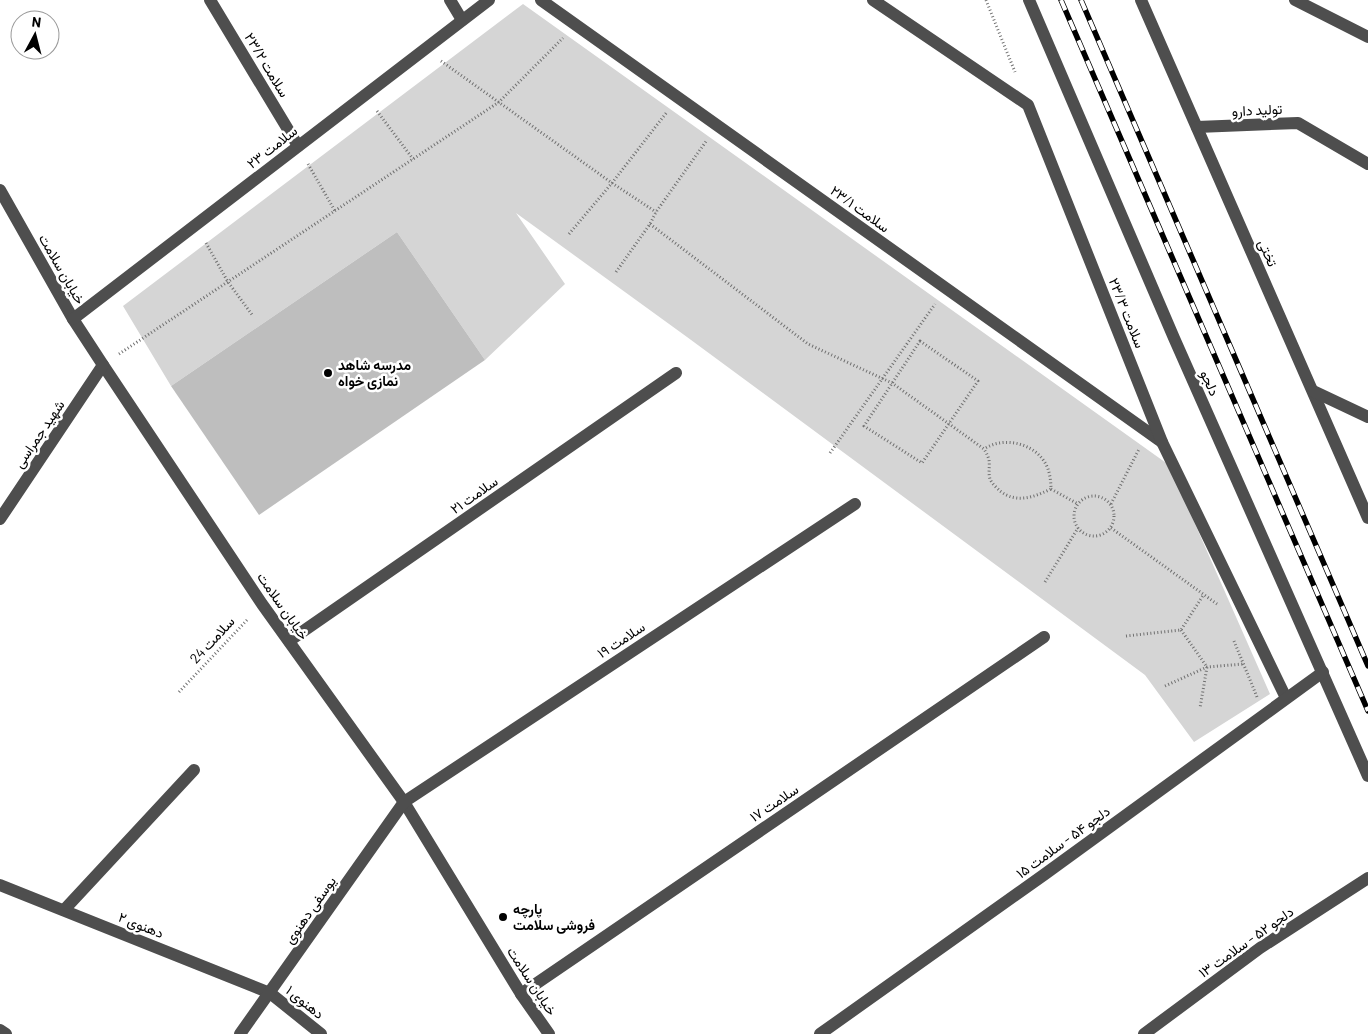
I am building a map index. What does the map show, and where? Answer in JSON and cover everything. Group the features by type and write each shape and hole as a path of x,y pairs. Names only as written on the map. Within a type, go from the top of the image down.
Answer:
{"street":[{"name":"سلامت ۲۳/۲","path":"210,0 298,146"},
{"path":"450,0 462,20"},
{"name":"سلامت ۲۳","path":"73,319 489,0"},
{"name":"سلامت ۲۳/۱","path":"541,0 1162,442"},
{"path":"873,0 1028,105"},
{"name":"دلجو","path":"1029,0 1174,338 1368,776"},
{"name":"تختی","path":"1141,0 1368,518"},
{"path":"1296,0 1368,37"},
{"name":"سلامت ۲۳/۳","path":"1028,105 1162,442 1286,698"},
{"name":"تولید دارو","path":"1197,128 1298,123 1368,164"},
{"name":"خیابان سلامت","path":"0,190 73,319 262,604 404,802 521,994 549,1034"},
{"name":"شهید جمراسی","path":"0,519 103,365"},
{"name":"سلامت ۲۱","path":"289,641 676,373"},
{"path":"1313,392 1368,417"},
{"name":"سلامت ۱۹","path":"404,802 854,504"},
{"name":"سلامت ۱۷","path":"521,994 1044,637"},
{"name":"دلجو ۵۴ - سلامت ۱۵","path":"820,1034 1045,874 1323,672"},
{"path":"64,910 194,770"},
{"name":"یوسفی دهنوی","path":"240,1034 404,802"},
{"name":"دلجو ۵۲ - سلامت ۱۳","path":"1144,1034 1260,948 1368,878"},
{"name":"دهنوی ۲","path":"0,885 270,993"},
{"name":"دهنوی ۱","path":"270,993 321,1034"},
{"path":"0,1030 6,1034"}],"path":[{"path":"986,0 1028,105"},
{"path":"103,365 499,102 576,25"},
{"path":"424,49 612,183 656,212"},
{"path":"364,95 413,159"},
{"path":"569,234 612,183 678,98"},
{"path":"616,272 717,125"},
{"path":"298,146 335,211"},
{"path":"650,224 808,344 892,384 984,449 989,458 990,479 1004,493 1016,499 1037,496 1051,489"},
{"path":"195,225 228,282 253,316"},
{"path":"830,453 946,289"},
{"path":"920,342 978,380 949,423 922,463 864,426 920,342"},
{"path":"1111,504 1147,432"},
{"path":"984,449 992,444 1003,441 1024,445 1036,453 1048,468 1051,489"},
{"path":"1051,489 1078,504"},
{"path":"1088,496 1101,496 1111,504 1115,516 1111,528 1101,535 1088,536 1078,528 1074,516 1078,504 1088,496"},
{"path":"1045,582 1078,528"},
{"path":"1111,528 1219,605"},
{"path":"1181,630 1204,594"},
{"name":"سلامت 24","path":"179,692 262,604"},
{"path":"1126,636 1181,630"},
{"path":"1181,630 1207,667 1200,708"},
{"path":"1233,639 1264,714"},
{"path":"1165,686 1207,667 1243,664"}],"shaded area":[{"path":"523,4 1169,465 1270,694 1194,742 1145,675 516,213 565,284 485,360 397,232 171,386 123,306"}],"building":[{"name":"مدرسه شاهد نمازی خواه","path":"397,232 485,360 259,515 171,386"}],"railway":[{"path":"1061,0 1368,711"},
{"path":"1081,0 1368,666"}],"place":[{"name":"مدرسه شاهد نمازی خواه","path":"328,373"},
{"name":"پارچه فروشی سلامت","path":"503,917"}]}
